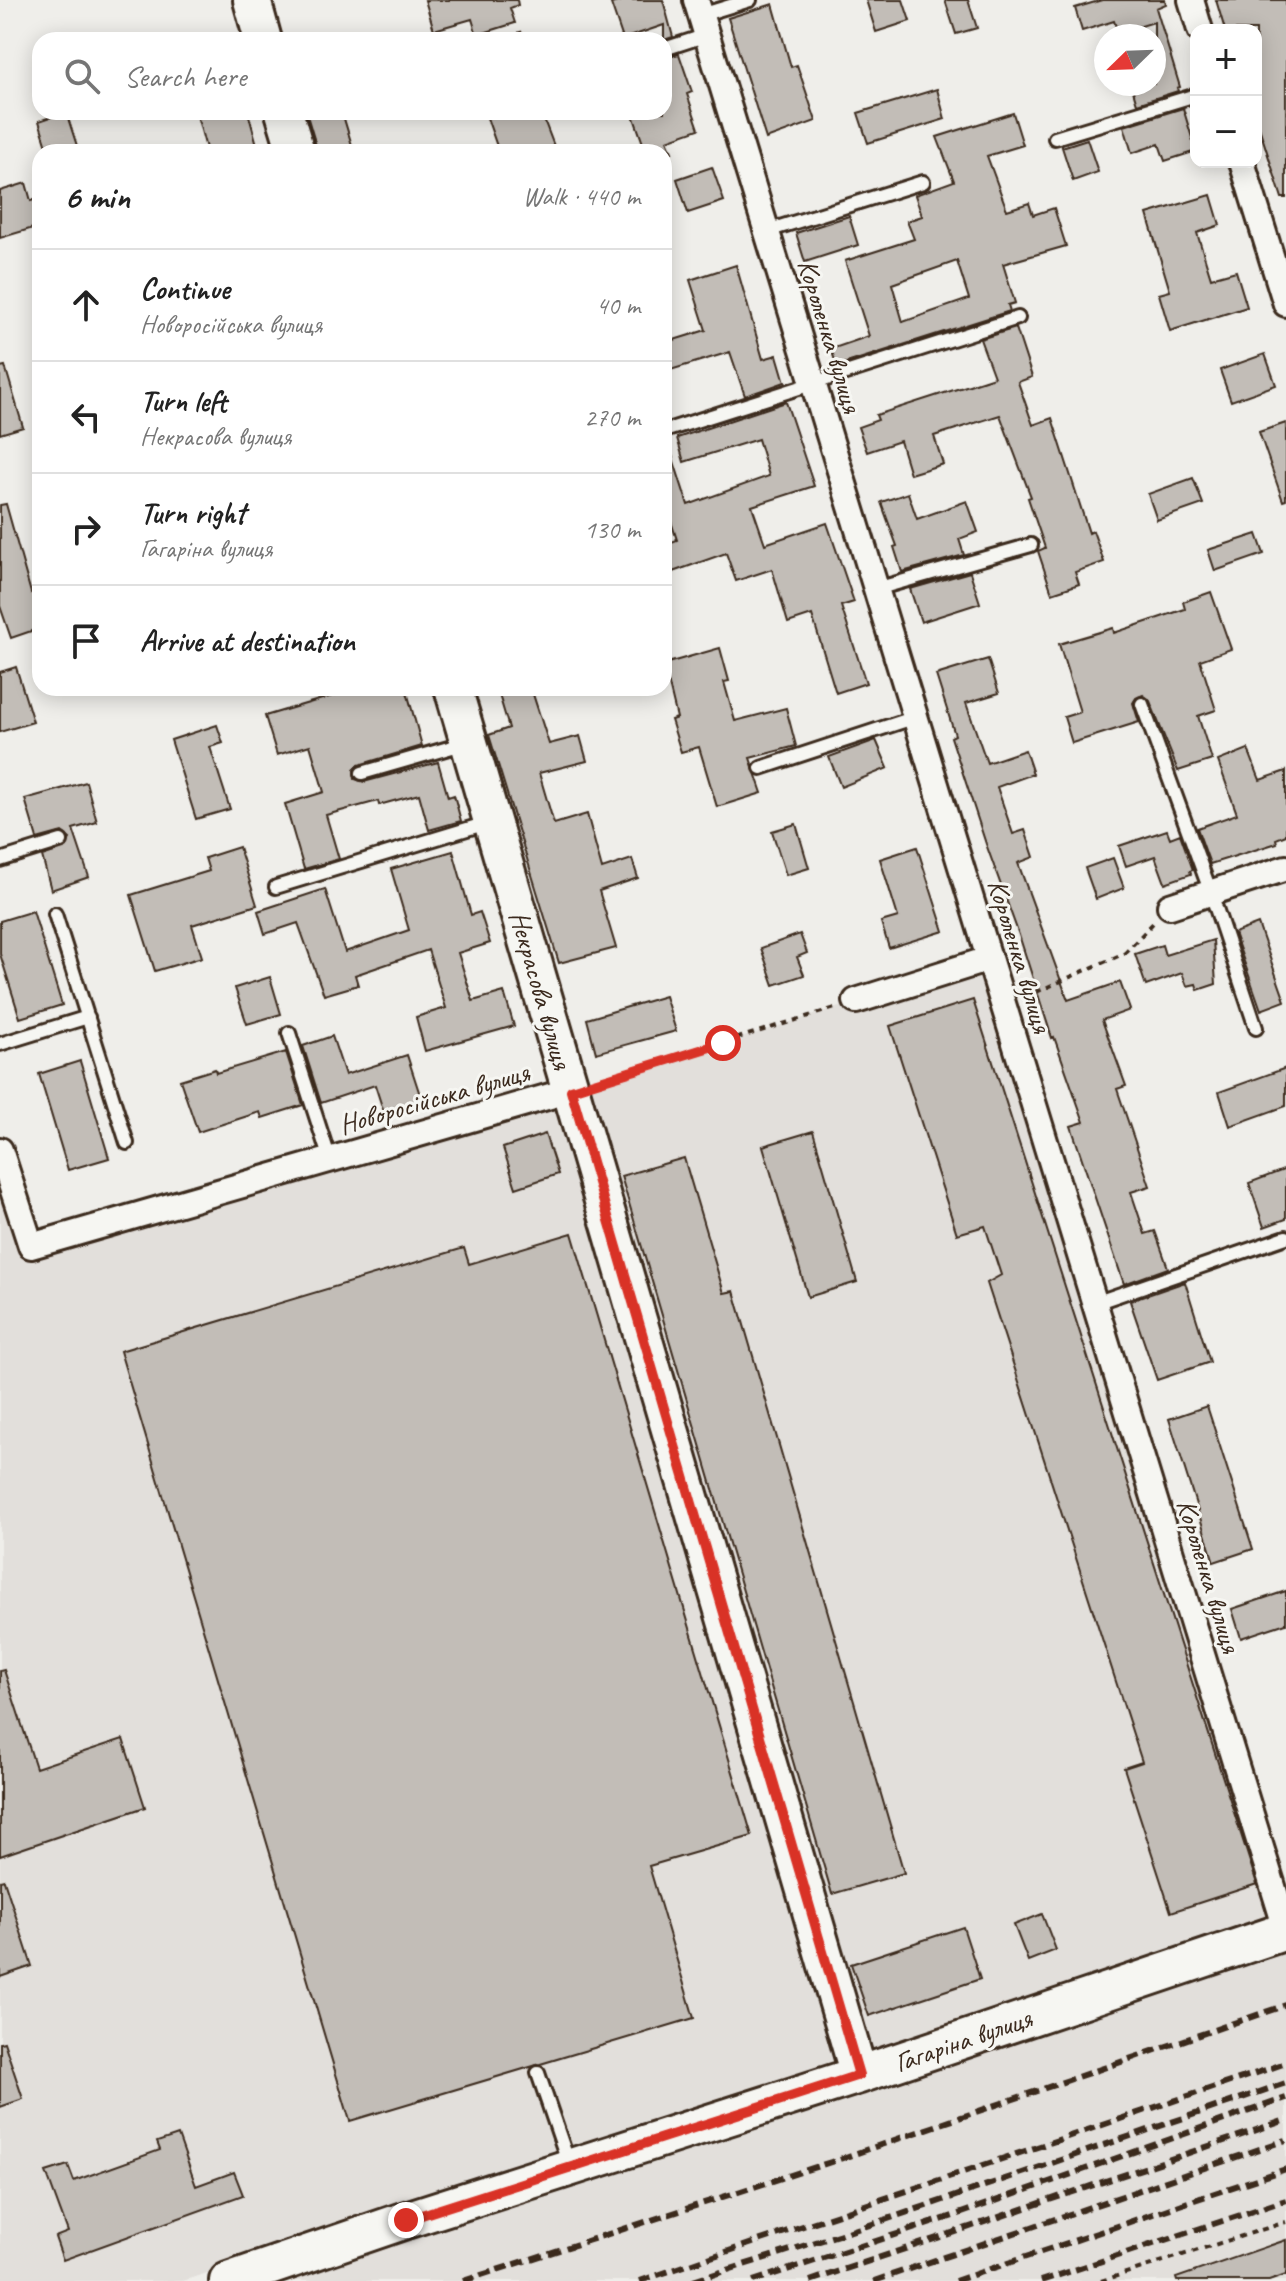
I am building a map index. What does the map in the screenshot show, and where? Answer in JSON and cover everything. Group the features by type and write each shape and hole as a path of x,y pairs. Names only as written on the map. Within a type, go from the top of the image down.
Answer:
{"street":[{"path":"252,0 261,32"},
{"path":"1191,0 1198,24"},
{"name":"Короленка вулиця","path":"702,17 1286,1930"},
{"path":"286,120 294,144"},
{"path":"1244,168 1286,304"},
{"name":"Некрасова вулиця","path":"455,696 859,2075"},
{"path":"1170,906 1286,868"},
{"path":"856,1001 989,959"},
{"name":"Новоросійська вулиця","path":"5,1181 31,1246 571,1090"},
{"path":"0,1150 5,1181"},
{"name":"Гагаріна вулиця","path":"228,2281 859,2075 1286,1930"}],"lane":[{"path":"672,42 702,17 750,0"},
{"path":"1055,138 1193,96"},
{"path":"767,231 923,182"},
{"path":"672,428 1018,318"},
{"path":"876,589 1031,545"},
{"path":"1142,704 1256,1028"},
{"path":"761,768 916,717"},
{"path":"362,773 469,742"},
{"path":"276,887 492,822"},
{"path":"0,860 61,841"},
{"path":"55,914 127,1143"},
{"path":"0,1044 88,1017"},
{"path":"289,1033 330,1160"},
{"path":"1095,1303 1286,1237"},
{"path":"538,2073 570,2167"}],"path":[{"path":"1004,1007 1125,953 1170,906"},
{"name":"Новоросійська вулиця","path":"571,1090 856,1001"},
{"path":"1101,2281 1286,2222"}],"shaded area":[{"path":"989,960 1282,1916 183,2281 0,2281 0,1183 30,1247 571,1091"},
{"path":"1286,1943 1286,2281 269,2281"}],"building":[{"path":"425,0 517,0 518,5 510,8 515,23 476,32 472,19 434,30"},
{"path":"624,0 663,0 672,32 664,32 664,25 644,32 621,32 611,4"},
{"path":"866,0 903,0 910,21 876,32"},
{"path":"945,0 968,0 977,28 956,34"},
{"path":"1102,0 1165,0 1166,4 1156,8 1161,24 1115,24 1114,21 1094,24 1094,27 1082,31 1075,8"},
{"path":"1216,0 1286,0 1286,198 1282,198 1262,136 1262,24 1223,24"},
{"path":"773,4 791,67 797,65 816,121 766,139 728,18"},
{"path":"1166,41 1180,87 1178,91 1166,95"},
{"path":"679,54 692,92 687,94 699,129 667,140 669,144 643,144 635,120 672,120 672,56"},
{"path":"937,89 945,119 868,143 858,113"},
{"path":"1135,96 1162,96 1137,104"},
{"path":"1183,108 1190,131 1190,153 1165,161 1159,144 1132,153 1124,126"},
{"path":"1013,113 1023,145 987,156 1007,210 1029,203 1033,215 1054,208 1066,246 1003,264 1015,303 1008,305 1010,311 837,366 831,349 869,336 845,261 914,239 907,221 922,216 915,195 954,181 937,137","holes":["957,261 969,299 903,322 892,284"]},
{"path":"69,120 76,144 46,144 39,121"},
{"path":"198,120 250,120 257,144 205,144"},
{"path":"308,120 344,120 352,144 316,144"},
{"path":"488,120 544,120 553,144 496,144"},
{"path":"1087,139 1098,172 1073,181 1062,147"},
{"path":"712,167 724,201 688,213 677,179"},
{"path":"26,183 32,201 32,228 0,238 0,191"},
{"path":"1211,195 1220,225 1197,233 1211,278 1236,271 1247,307 1170,331 1159,294 1170,291 1147,214"},
{"path":"849,216 858,245 805,262 796,233"},
{"path":"736,265 763,359 777,355 785,382 745,396 730,352 672,370 672,341 706,330 690,280"},
{"path":"1016,328 1032,377 1018,382 1033,425 1052,418 1089,533 1093,531 1104,562 1075,572 1079,584 1052,593 1038,551 1045,548 1028,498 1031,497 1000,415 934,436 943,464 910,474 900,441 867,452 858,427 878,420 876,415 994,377 980,339"},
{"path":"1265,354 1276,385 1231,401 1220,370"},
{"path":"5,366 23,427 0,434 0,367"},
{"path":"786,402 814,486 752,506 765,544 827,523 854,602 841,606 866,683 836,693 812,615 788,623 772,569 736,581 726,553 672,572 672,542 677,540 672,525 672,455 688,505 769,476 758,439 684,462 677,438"},
{"path":"1286,423 1286,500 1283,501 1259,432"},
{"path":"1193,478 1203,504 1157,520 1148,494"},
{"path":"908,493 917,519 967,501 978,532 959,539 964,555 902,572 894,547 897,546 881,502"},
{"path":"6,504 32,593 32,631 11,638 0,606 0,505"},
{"path":"1257,534 1264,554 1215,571 1208,550"},
{"path":"970,572 980,603 921,622 910,589"},
{"path":"1211,592 1231,649 1200,660 1216,710 1198,716 1212,760 1178,771 1150,701 1143,695 1133,703 1139,722 1072,743 1064,717 1080,712 1059,644 1113,628 1114,633 1185,609 1183,602"},
{"path":"720,648 729,681 724,682 735,721 786,708 796,746 750,758 762,793 717,807 699,747 681,752 671,720 677,718 672,696 672,662"},
{"path":"988,659 999,693 966,703 987,763 1025,750 1033,774 997,787 1013,834 1025,830 1034,857 1018,863 1068,1000 1120,982 1130,1010 1102,1020 1126,1086 1117,1089 1150,1186 1131,1192 1145,1234 1155,1231 1168,1268 1124,1284 1071,1126 1084,1122 986,844 951,737 955,735 936,675"},
{"path":"16,667 33,722 0,732 0,672"},
{"path":"332,696 408,696 422,746 359,765 354,770 355,779 364,782 438,762 448,797 454,795 461,821 429,830 419,794 326,815 339,859 304,869 285,804 324,792 310,745 277,755 265,716"},
{"path":"499,696 534,696 549,744 580,736 587,761 539,773 554,824 587,814 602,869 632,859 638,878 599,891 616,948 559,963 489,735 509,728"},
{"path":"217,725 223,743 210,747 230,809 196,819 171,740"},
{"path":"876,740 888,768 841,787 829,757"},
{"path":"1248,749 1260,780 1286,771 1286,835 1276,839 1277,843 1210,864 1197,828 1237,814 1218,761"},
{"path":"86,782 97,822 73,829 89,877 51,890 42,856 64,849 70,839 62,832 37,839 25,799"},
{"path":"796,824 809,868 786,875 772,831"},
{"path":"1167,830 1170,838 1180,834 1193,870 1191,874 1165,883 1155,856 1126,866 1119,846"},
{"path":"239,847 257,905 192,925 202,957 155,971 131,895 209,871 205,858"},
{"path":"917,847 944,931 889,948 881,922 898,917 880,859"},
{"path":"453,851 471,915 480,912 490,943 458,953 473,1001 504,992 514,1026 425,1051 416,1017 446,1008 428,950 355,975 358,985 324,995 298,923 265,934 258,911 325,889 345,952 409,930 391,869"},
{"path":"1113,858 1124,888 1096,899 1085,868"},
{"path":"33,911 62,1005 20,1018 0,954 0,921"},
{"path":"1258,924 1285,1001 1261,1010 1234,933"},
{"path":"800,934 807,953 797,957 804,975 774,985 761,948"},
{"path":"1213,940 1216,984 1198,990 1196,984 1187,986 1182,973 1146,986 1135,954 1162,945 1165,955"},
{"path":"270,977 281,1014 247,1024 235,988"},
{"path":"665,996 676,1031 596,1053 587,1019"},
{"path":"973,1000 1257,1884 1171,1912 1124,1768 1142,1762 987,1283 1001,1275 985,1226 957,1234 890,1026"},
{"path":"332,1036 345,1075 407,1055 423,1104 385,1116 375,1085 321,1103 303,1046"},
{"path":"286,1052 303,1105 262,1118 260,1112 198,1132 180,1080 215,1069 216,1073"},
{"path":"80,1061 109,1158 68,1170 39,1074"},
{"path":"1286,1068 1286,1106 1230,1126 1219,1092"},
{"path":"813,1131 857,1282 808,1297 763,1146"},
{"path":"545,1134 558,1174 516,1188 503,1148"},
{"path":"684,1158 724,1293 734,1291 904,1873 832,1894 621,1176"},
{"path":"1286,1169 1286,1219 1264,1227 1249,1183"},
{"path":"572,1233 752,1836 649,1866 694,2018 350,2121 120,1351 464,1248 469,1264"},
{"path":"1185,1282 1210,1362 1157,1380 1130,1301"},
{"path":"1207,1406 1253,1549 1214,1562 1169,1419"},
{"path":"1286,1591 1286,1623 1241,1638 1232,1609"},
{"path":"4,1670 36,1768 123,1739 145,1807 0,1856 0,1671"},
{"path":"4,1880 32,1966 0,1977 0,1881"},
{"path":"1042,1914 1056,1950 1028,1961 1014,1925"},
{"path":"963,1927 980,1979 869,2016 851,1964"},
{"path":"4,2042 23,2099 0,2107 0,2043"},
{"path":"178,2135 196,2186 234,2172 243,2195 63,2260 55,2237 68,2232 46,2172 68,2165 74,2181 160,2150 157,2142"},
{"path":"1286,2240 1286,2275 1269,2281 1177,2281 1176,2278"}],"railway":[{"path":"463,2281 831,2162 1286,2005"},
{"path":"640,2281 1286,2063"},
{"path":"693,2281 879,2222 1286,2083"},
{"path":"753,2281 956,2215 1286,2098"},
{"path":"810,2281 1286,2120"},
{"path":"874,2281 1286,2140"},
{"path":"955,2281 1286,2169"},
{"path":"1041,2281 1286,2200"}],"route":[{"path":"406,2220 859,2075 571,1090 723,1043"}]}
